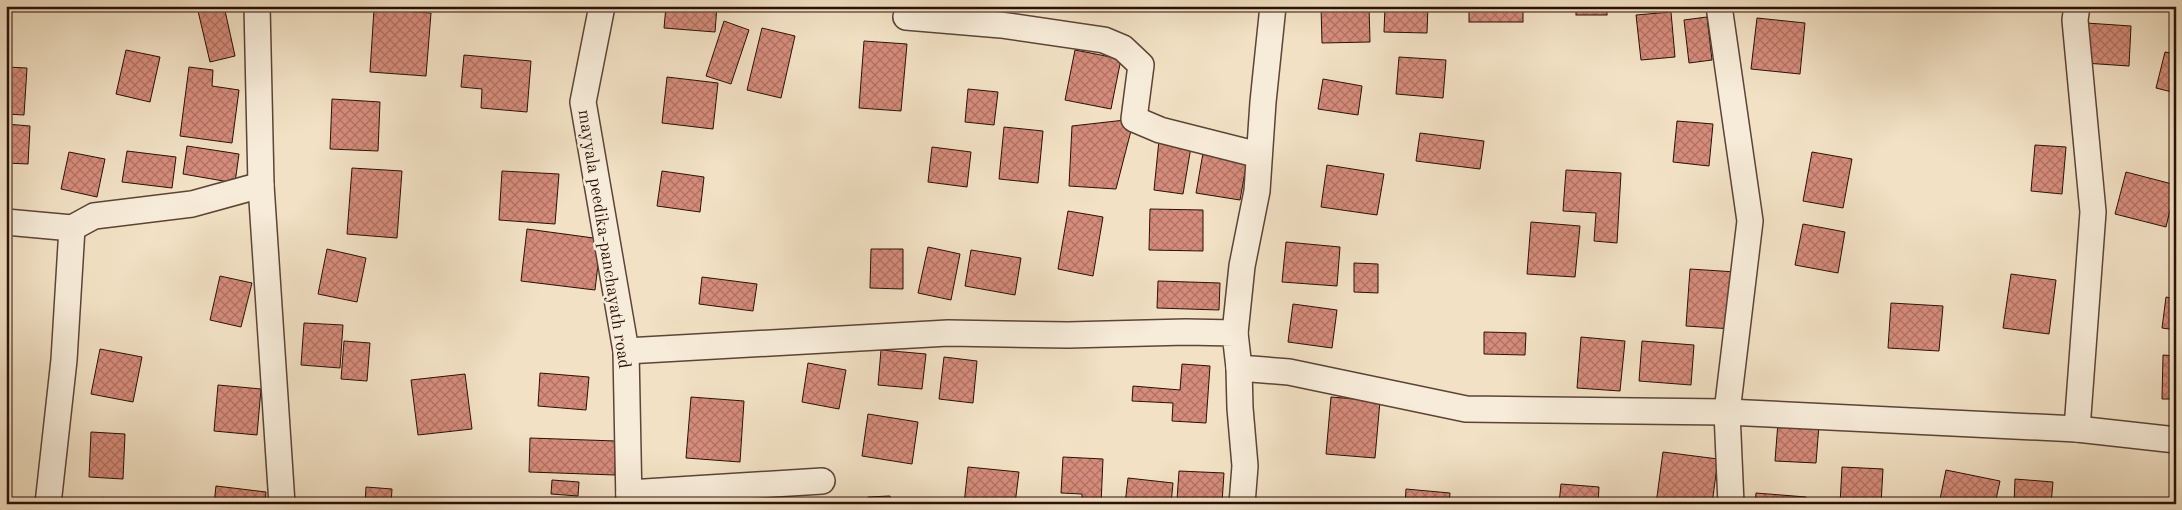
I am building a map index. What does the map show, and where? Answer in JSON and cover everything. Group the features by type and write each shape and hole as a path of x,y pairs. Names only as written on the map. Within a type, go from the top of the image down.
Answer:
{"street":[{"path":"257,6 261,185 282,504"},
{"name":"mayyala peedika-panchayath road","path":"602,6 584,102 626,351 629,498"},
{"path":"1242,504 1245,466 1235,333 1242,266 1257,191 1258,155 1273,6"},
{"path":"1719,6 1750,221 1728,412 1731,504"},
{"path":"2077,6 2075,20 2093,212 2077,429"},
{"path":"906,17 1000,25 1104,40 1123,48 1141,65 1134,119 1160,130 1258,155"},
{"path":"6,222 72,228 94,216 192,204 261,185"},
{"path":"48,504 64,360 72,228"},
{"path":"626,351 948,333 1068,335 1186,332 1235,333"},
{"path":"1239,368 1289,372 1466,409 1728,412 2077,429 2176,440"},
{"path":"629,498 822,481"}],"building":[{"path":"224,6 235,56 210,62 198,11"},
{"path":"666,6 717,6 715,32 664,28"},
{"path":"745,6 785,6 784,11"},
{"path":"1321,6 1369,6 1370,42 1322,43"},
{"path":"1385,6 1428,6 1427,33 1384,32"},
{"path":"1469,6 1523,6 1523,22 1469,22"},
{"path":"1576,6 1607,6 1607,15 1576,15"},
{"path":"374,9 431,13 426,76 370,72"},
{"path":"1671,12 1675,57 1641,60 1636,15"},
{"path":"1707,17 1712,60 1689,63 1684,20"},
{"path":"1757,18 1805,23 1800,74 1751,69"},
{"path":"724,21 749,30 731,84 706,76"},
{"path":"2086,23 2131,26 2129,66 2084,63"},
{"path":"762,28 795,36 781,98 747,90"},
{"path":"864,41 907,44 901,111 859,108"},
{"path":"126,50 160,57 150,102 116,94"},
{"path":"1075,50 1121,59 1111,109 1065,100"},
{"path":"2165,52 2176,54 2176,93 2156,88"},
{"path":"464,55 531,61 527,112 481,108 482,89 461,87"},
{"path":"1399,57 1446,60 1443,98 1396,94"},
{"path":"6,67 27,68 24,115 6,114"},
{"path":"189,67 213,70 212,86 239,90 232,143 180,136"},
{"path":"667,77 718,83 713,129 662,123"},
{"path":"1323,79 1362,86 1358,115 1318,109"},
{"path":"968,89 998,92 994,125 965,122"},
{"path":"332,99 380,102 378,151 330,149"},
{"path":"1134,119 1116,189 1069,186 1072,126"},
{"path":"1677,121 1713,124 1709,166 1673,162"},
{"path":"6,124 30,126 28,164 6,163"},
{"path":"1004,127 1043,131 1038,183 999,179"},
{"path":"1160,130 1191,147 1183,194 1154,190"},
{"path":"1420,133 1484,141 1480,169 1416,161"},
{"path":"2035,145 2066,147 2062,194 2031,191"},
{"path":"187,146 239,154 235,183 183,174"},
{"path":"932,147 971,152 967,187 928,182"},
{"path":"127,151 176,157 172,188 122,182"},
{"path":"69,152 105,159 97,197 61,189"},
{"path":"1812,152 1852,159 1843,208 1803,201"},
{"path":"1203,153 1247,161 1240,200 1196,193"},
{"path":"1327,165 1384,174 1377,215 1321,207"},
{"path":"352,168 402,171 397,238 347,234"},
{"path":"1566,170 1621,173 1617,243 1594,241 1596,213 1563,211"},
{"path":"502,171 559,174 555,224 499,220"},
{"path":"662,171 704,177 700,212 657,206"},
{"path":"2126,172 2176,185 2166,227 2115,214"},
{"path":"1150,209 1203,210 1203,251 1149,250"},
{"path":"1068,211 1103,217 1093,276 1058,269"},
{"path":"1531,222 1580,226 1575,277 1527,274"},
{"path":"1803,224 1845,232 1838,273 1795,265"},
{"path":"527,229 601,239 595,290 521,281"},
{"path":"1286,242 1340,247 1337,286 1282,282"},
{"path":"928,247 960,254 951,300 918,293"},
{"path":"327,249 366,258 357,302 318,294"},
{"path":"871,249 903,249 903,289 870,288"},
{"path":"971,250 1021,258 1015,295 965,286"},
{"path":"1354,263 1378,264 1378,293 1354,292"},
{"path":"1690,269 1736,272 1732,329 1686,326"},
{"path":"2011,274 2056,280 2049,334 2003,328"},
{"path":"220,276 252,283 241,327 210,320"},
{"path":"702,277 757,284 753,311 699,304"},
{"path":"1158,281 1220,283 1219,310 1157,308"},
{"path":"2166,297 2176,299 2176,330 2162,328"},
{"path":"1891,303 1943,306 1939,351 1888,348"},
{"path":"1293,304 1337,310 1332,348 1288,342"},
{"path":"304,323 343,325 340,368 301,365"},
{"path":"1484,332 1526,333 1525,355 1484,354"},
{"path":"1581,337 1625,341 1620,391 1577,388"},
{"path":"344,341 370,343 367,381 341,379"},
{"path":"1642,341 1694,345 1691,385 1639,381"},
{"path":"100,349 142,357 133,402 91,394"},
{"path":"881,350 926,354 922,389 878,385"},
{"path":"2163,355 2176,356 2176,399 2162,399"},
{"path":"944,357 977,361 973,403 939,399"},
{"path":"808,363 846,370 839,409 802,402"},
{"path":"1182,364 1210,366 1206,423 1172,421 1173,403 1132,401 1133,386 1180,390"},
{"path":"540,373 589,377 586,410 538,406"},
{"path":"465,374 472,429 418,435 411,380"},
{"path":"218,385 261,389 257,435 214,431"},
{"path":"691,397 744,401 740,462 686,458"},
{"path":"1331,397 1380,401 1375,458 1326,454"},
{"path":"868,414 918,422 912,464 862,456"},
{"path":"1778,422 1819,425 1816,463 1775,461"},
{"path":"91,432 125,434 123,479 89,477"},
{"path":"530,438 616,441 615,475 529,472"},
{"path":"1663,452 1718,459 1712,504 1656,504"},
{"path":"1063,457 1103,459 1101,504 1082,504 1082,494 1061,493"},
{"path":"968,467 1019,472 1015,504 964,504"},
{"path":"1842,467 1883,469 1881,504 1840,504"},
{"path":"1946,470 2000,481 1995,504 1939,504"},
{"path":"1179,471 1224,473 1222,503 1177,500"},
{"path":"1128,478 1173,483 1171,504 1125,504"},
{"path":"2015,479 2053,482 2051,504 2014,504"},
{"path":"552,480 579,482 578,496 551,494"},
{"path":"1561,484 1599,487 1598,504 1559,504"},
{"path":"216,486 266,492 265,504 214,504"},
{"path":"366,487 392,489 391,504 365,504"},
{"path":"1406,489 1450,493 1449,504 1405,504"},
{"path":"1756,493 1806,497 1805,504 1755,504"},
{"path":"890,496 891,504 868,504 868,497"},
{"path":"102,498 131,504 101,504"},
{"path":"157,499 196,504 156,504"}]}
